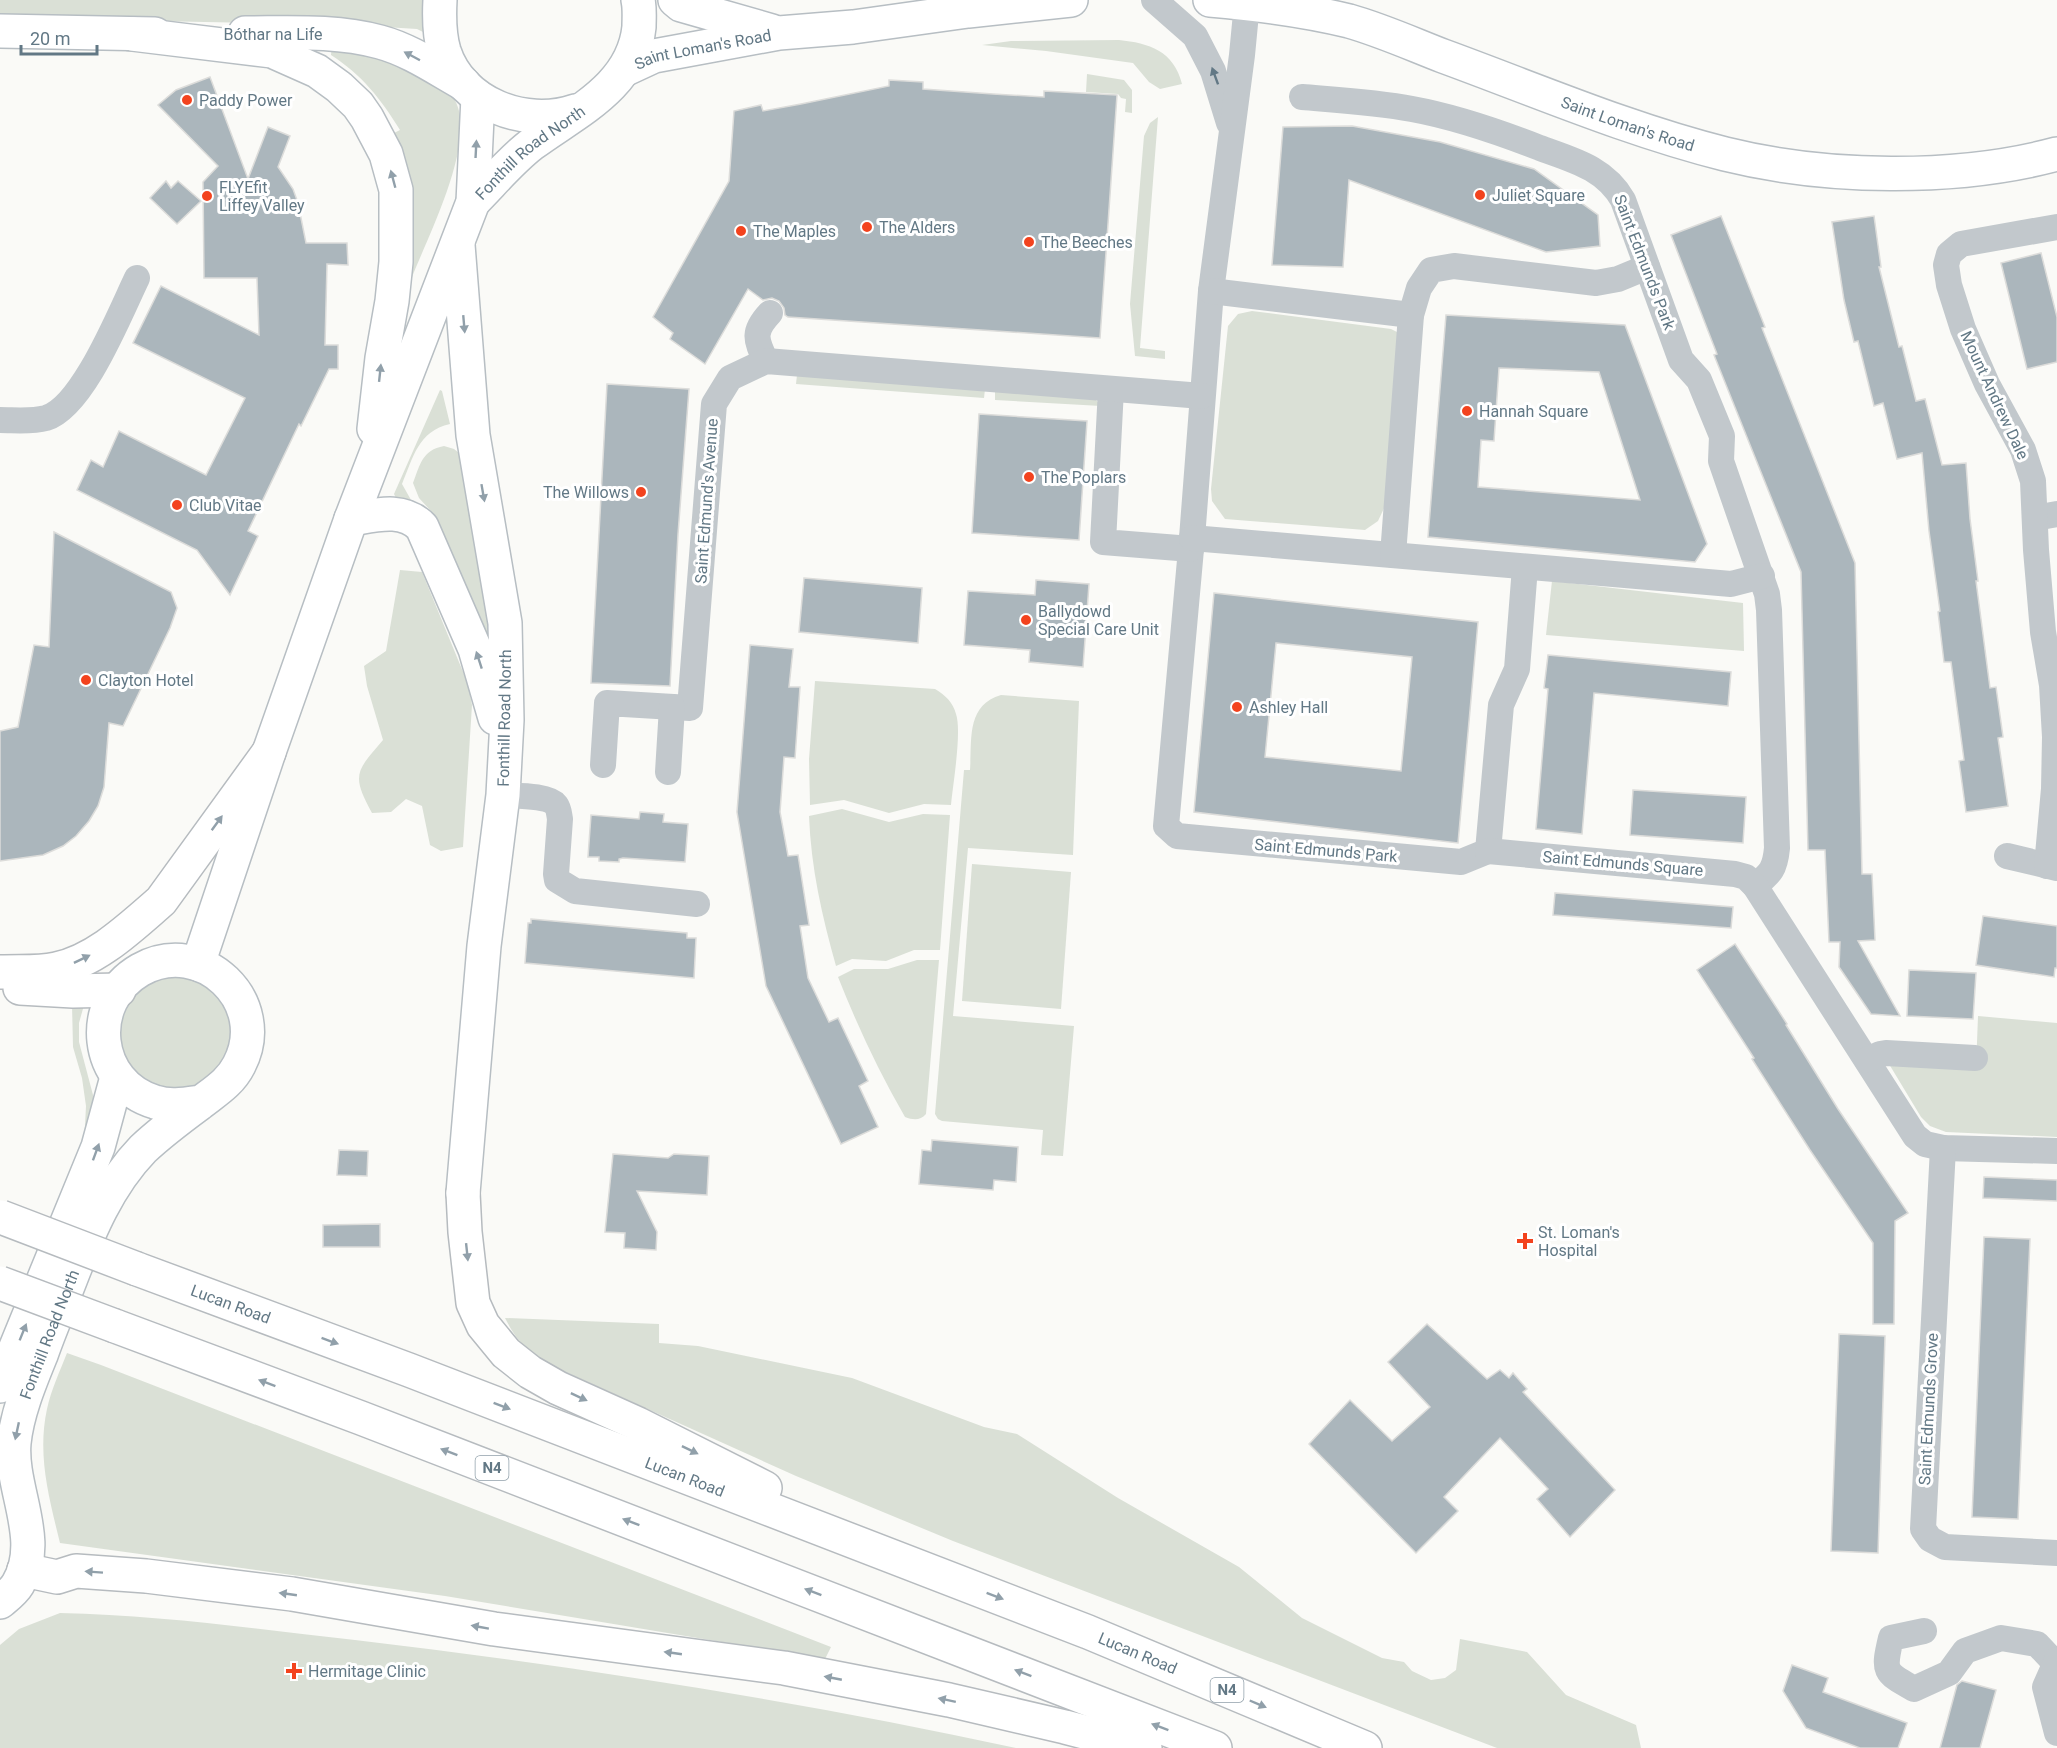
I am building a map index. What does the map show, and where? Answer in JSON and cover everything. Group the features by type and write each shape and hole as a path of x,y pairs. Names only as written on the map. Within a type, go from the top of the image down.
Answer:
{"main road":[{"path":"440,0 438,24 445,52 453,69 471,90"},
{"name":"Fonthill Road North","path":"473,202 530,146 606,93 626,69 637,42 640,9 638,0"},
{"name":"Saint Loman's Road","path":"675,0 681,5 779,33"},
{"name":"Saint Loman's Road","path":"626,69 654,56 779,33 853,27 1071,0"},
{"name":"Saint Loman's Road","path":"1210,0 1247,3 1350,22 1626,123 1725,154 1776,165 1829,171 1914,173 1974,169 2057,154"},
{"name":"Bóthar na Life","path":"0,31 339,35 380,42 400,50 471,90"},
{"path":"132,34 272,51 317,71 339,87 358,105 380,141 396,190 396,262 369,473"},
{"name":"Fonthill Road North","path":"471,90 496,108 525,116 554,116 573,112 590,104"},
{"name":"Fonthill Road North","path":"198,964 351,519 473,202 471,90"},
{"name":"Fonthill Road North","path":"458,245 473,435 505,623 507,720 503,795 484,946 463,1193 473,1303 483,1325 506,1353 530,1372 558,1388 638,1424 940,1575"},
{"path":"351,519 396,514 410,517 422,527 475,649 489,691 505,757"},
{"path":"0,972 41,971 74,964 86,959 141,918 161,901 269,752"},
{"name":"Fonthill Road North","path":"0,1602 18,1584 27,1556 27,1533 14,1444 20,1414 40,1356 98,1214 126,1170 142,1150 228,1082 239,1067 245,1051 248,1034 242,1002 235,991 214,971 198,964 182,961 151,965 133,975 119,990 109,1007 102,1029 110,1067 117,1077 138,1095 156,1103 175,1106 201,1102"},
{"path":"0,986 74,991 119,990"},
{"name":"Fonthill Road North","path":"0,1386 98,1147 117,1077"},
{"name":"Lucan Road","path":"1,1217 409,1370 1088,1632 1365,1748"},
{"name":"N4","path":"0,1282 416,1439 1215,1748"},
{"path":"24,1570 57,1577 76,1571 146,1576 280,1593 494,1629 784,1668 949,1700 1145,1748"}],"street":[{"name":"Saint Edmunds Park","path":"1154,0 1195,36 1213,70 1232,132"},
{"name":"Saint Edmunds Park","path":"1247,3 1211,291 1166,826 1177,836 1461,862 1488,850"},
{"name":"Saint Edmunds Park","path":"1302,97 1358,101 1413,109 1498,132 1587,165 1615,186 1623,200 1681,360 1699,380 1722,436 1721,461 1762,576 1769,610 1777,848 1773,871 1755,886"},
{"name":"Mount Andrew Dale","path":"2007,856 2052,867 2055,736 2052,685 2043,632 2037,562 2046,516 2023,450 1987,384 1963,329 1948,285 1946,266 1949,254 1961,244 2057,227"},
{"path":"1393,555 1411,315 1419,288 1431,270 1454,266 1596,283 1618,279 1647,267"},
{"path":"0,420 27,421 47,417 62,409 76,394 88,375 137,278"},
{"path":"1211,291 1411,315"},
{"path":"766,361 757,342 759,324 770,313"},
{"name":"Saint Edmund's Avenue","path":"672,706 690,708 714,404 730,378 766,361 1202,396"},
{"path":"1111,389 1103,542 1191,544 1393,555 1731,584 1762,576"},
{"path":"1488,850 1501,705 1517,669 1526,567"},
{"path":"603,765 607,703 672,706 668,772"},
{"path":"503,795 543,798 555,804 560,819 557,880 575,891 697,904"},
{"name":"Saint Edmunds Square","path":"1488,850 1735,874 1746,877 1755,886"},
{"path":"1755,886 1915,1136 1925,1144 1943,1148 2057,1151"},
{"path":"1867,1060 1886,1053 1975,1058"},
{"name":"Saint Edmunds Grove","path":"1943,1148 1923,1529 1930,1539 1945,1546 2057,1553"},
{"path":"1924,1631 1892,1638 1886,1662 1892,1677 1914,1689 1949,1673 1965,1651 2001,1638 2037,1644 2056,1661 2045,1687 2057,1733"}],"shaded area":[{"path":"0,0 430,0 433,37 417,29 352,25 0,18"},
{"path":"1119,40 1159,51 1173,64 1182,84 1160,89 1149,82 1133,63 982,45 1011,41"},
{"path":"332,43 372,49 382,53 445,90 459,109 461,131 457,157 439,213 411,280 390,135 400,130 370,88 331,55"},
{"path":"1087,74 1124,80 1132,90 1132,113 1125,112 1126,99 1121,98 1118,94 1086,92"},
{"path":"1158,117 1140,348 1165,351 1165,359 1135,356 1130,304 1144,136 1150,123"},
{"path":"1252,311 1391,329 1399,333 1386,504 1378,521 1365,530 1225,519 1212,501 1211,489 1228,326 1238,314"},
{"path":"797,375 985,389 984,398 796,384"},
{"path":"440,390 450,424 431,433 418,447 402,484 411,500 409,506 399,504 394,494"},
{"path":"995,390 1092,395 1101,406 995,400"},
{"path":"444,446 459,453 487,566 497,673 425,517 431,511 419,498 413,483 426,455"},
{"path":"400,570 422,572 468,684 472,705 463,847 441,851 430,845 422,806 406,799 391,812 372,813 361,790 359,781 362,767 383,740 367,686 364,666 386,651"},
{"path":"1552,581 1743,603 1744,651 1546,635"},
{"path":"815,681 935,689 945,696 953,706 958,722 958,745 951,805 924,804 889,813 844,800 810,805 809,759"},
{"path":"1001,695 1079,701 1073,855 968,848 953,1016 1074,1026 1063,1156 1041,1155 1043,1130 942,1121 935,1114 964,770 970,770 971,736 976,715 990,700"},
{"path":"842,809 889,822 923,814 950,815 940,950 914,950 886,961 852,959 836,966 818,892 809,816"},
{"path":"972,864 1071,872 1061,1009 962,1001"},
{"path":"917,960 939,960 926,1114 921,1118 911,1119 905,1117 895,1100 838,977 854,969 888,969"},
{"path":"175,977 197,981 215,993 227,1011 231,1033 227,1055 215,1073 197,1085 175,1089 153,1085 135,1073 123,1055 119,1033 123,1011 135,993 153,981"},
{"path":"86,998 79,1023 79,1042 93,1095 93,1112 84,1145 86,1106 82,1078 73,1047 72,1005"},
{"path":"1978,1016 2057,1023 2057,1137 1946,1132 1930,1126 1921,1117 1889,1064 1976,1068"},
{"path":"505,1318 659,1324 659,1343 698,1346 852,1378 984,1427 1017,1434 1118,1498 1239,1567 1302,1618 1382,1658 1404,1662 1412,1671 1431,1680 1445,1678 1456,1670 1460,1639 1527,1652 1566,1695 1636,1725 1641,1748 1497,1748 953,1541 796,1476 561,1370 528,1349 516,1337"},
{"path":"67,1353 831,1647 825,1659 445,1596 60,1543 46,1476 43,1443 49,1402"},
{"name":"Hermitage Clinic","path":"60,1613 208,1623 521,1661 770,1700 1016,1748 0,1748 0,1645 19,1629"}],"building":[{"path":"210,77 248,179 268,127 290,136 278,167 293,189 306,243 347,243 348,265 327,264 325,345 338,345 338,369 329,369 301,426 299,424 248,531 258,536 230,595 197,550 77,490 91,460 103,467 119,431 206,475 245,398 133,343 161,286 259,335 257,278 204,278 203,182 218,166 158,105 176,90"},
{"path":"889,80 923,82 923,89 993,94 1044,97 1044,91 1117,95 1100,338 788,317 779,301 772,298 763,300 748,289 705,364 670,339 673,333 653,317 729,181 734,111 761,105 763,111 801,104 889,86"},
{"name":"Juliet Square","path":"1352,126 1440,142 1534,169 1598,215 1600,246 1546,252 1349,180 1343,267 1272,265 1283,127"},
{"path":"166,181 171,188 178,181 201,201 177,224 150,198"},
{"path":"1721,216 1765,327 1762,328 1855,563 1862,874 1872,874 1875,940 1858,941 1900,1016 1871,1014 1839,967 1840,942 1829,942 1825,850 1808,850 1801,572 1714,355 1717,354 1671,235"},
{"path":"1874,216 1881,267 1879,267 1899,347 1902,346 1916,401 1925,399 1942,465 1966,463 1978,581 1976,581 1990,688 1996,687 2003,737 1998,738 2008,806 1966,812 1959,761 1964,760 1951,662 1944,662 1922,453 1897,459 1883,403 1874,406 1858,341 1854,342 1844,300 1832,222"},
{"path":"2041,253 2057,317 2057,362 2027,369 2001,263"},
{"name":"Hannah Square","path":"1446,315 1625,325 1707,544 1695,562 1428,537","holes":["1499,368 1599,372 1640,500 1478,487 1481,440 1494,441"]},
{"path":"607,384 689,389 670,686 591,683"},
{"name":"The Poplars","path":"979,414 1087,421 1079,540 972,533"},
{"name":"Clayton Hotel","path":"54,532 171,592 177,608 170,628 123,726 109,723 104,787 98,806 89,821 76,836 63,846 43,855 0,861 0,731 18,727 34,645 49,647"},
{"path":"804,578 922,588 918,643 799,632"},
{"name":"Ballydowd Special Care Unit","path":"1036,580 1089,584 1083,667 1029,662 1030,650 964,645 968,591 1035,595"},
{"name":"Ashley Hall","path":"1214,593 1478,622 1458,843 1194,812","holes":["1276,643 1412,657 1401,771 1265,757"]},
{"path":"750,645 793,649 789,687 800,687 795,758 784,757 780,812 788,856 798,855 809,925 800,926 808,978 829,1022 838,1018 868,1081 859,1086 878,1127 841,1144 766,986 737,812"},
{"path":"1548,655 1731,672 1728,706 1594,693 1582,834 1536,829 1548,689 1544,688"},
{"path":"1633,790 1746,797 1743,843 1630,835"},
{"path":"640,812 664,814 663,822 688,824 685,862 623,858 619,859 619,862 599,861 599,857 588,857 591,815 639,819"},
{"path":"1555,893 1733,907 1731,928 1553,915"},
{"path":"1983,916 2057,926 2057,968 2055,968 2054,977 1976,965"},
{"path":"531,919 687,933 687,938 696,938 694,978 525,963 528,923 531,923"},
{"path":"1735,944 1838,1109 1908,1213 1895,1221 1894,1324 1873,1324 1873,1243 1810,1150 1697,970"},
{"path":"1909,970 1976,973 1973,1019 1907,1016"},
{"path":"932,1140 1018,1147 1016,1182 994,1180 993,1190 919,1184 922,1150 931,1151"},
{"path":"339,1150 368,1151 367,1176 337,1175"},
{"path":"613,1154 668,1158 674,1154 709,1156 707,1195 637,1191 657,1232 656,1250 624,1248 625,1233 605,1232"},
{"path":"1984,1177 2057,1180 2057,1201 1983,1198"},
{"path":"380,1224 380,1247 323,1247 323,1225"},
{"path":"1984,1237 2030,1239 2018,1519 1972,1517"},
{"path":"1427,1324 1487,1379 1500,1370 1509,1378 1513,1373 1527,1389 1523,1392 1615,1490 1570,1537 1537,1499 1548,1489 1500,1438 1444,1497 1458,1511 1416,1553 1309,1444 1350,1400 1392,1441 1430,1407 1388,1362"},
{"path":"1839,1334 1885,1336 1878,1553 1831,1551"},
{"path":"1792,1665 1828,1678 1823,1692 1907,1723 1898,1748 1860,1748 1806,1728 1783,1691"},
{"path":"1962,1681 1996,1690 1980,1748 1940,1748 1957,1685"}],"place":[{"name":"Paddy Power","path":"187,100"},
{"name":"Juliet Square","path":"1480,195"},
{"name":"FLYEfit Liffey Valley","path":"207,196"},
{"name":"The Alders","path":"867,227"},
{"name":"The Maples","path":"741,231"},
{"name":"The Beeches","path":"1029,242"},
{"name":"Hannah Square","path":"1467,411"},
{"name":"The Poplars","path":"1029,477"},
{"name":"The Willows","path":"641,492"},
{"name":"Club Vitae","path":"177,505"},
{"name":"Ballydowd Special Care Unit","path":"1026,620"},
{"name":"Clayton Hotel","path":"86,680"},
{"name":"Ashley Hall","path":"1237,707"},
{"name":"St. Loman's Hospital","path":"1525,1241"},
{"name":"Hermitage Clinic","path":"294,1671"}]}
